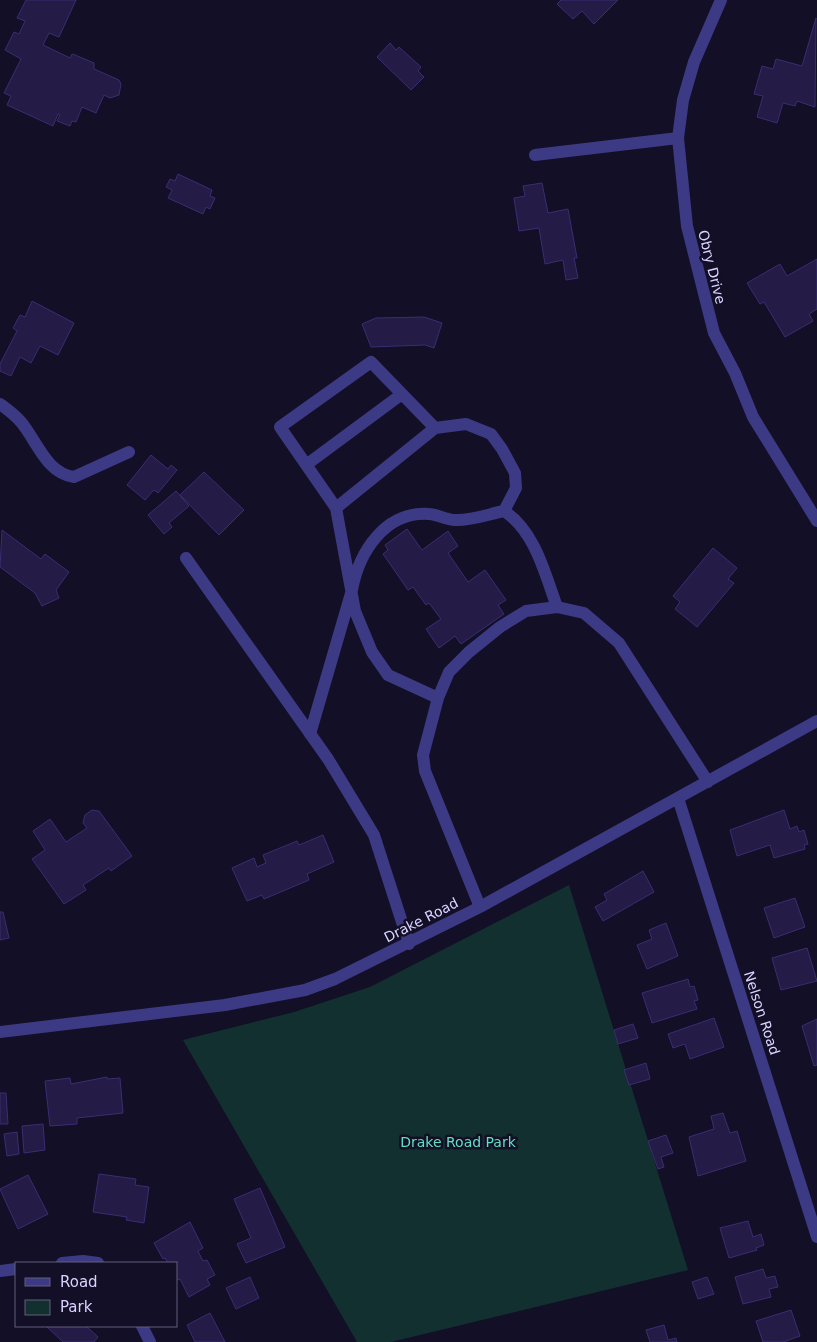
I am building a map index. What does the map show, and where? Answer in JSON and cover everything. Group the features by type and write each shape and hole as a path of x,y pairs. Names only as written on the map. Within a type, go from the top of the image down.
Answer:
{"street":[{"name":"Obry Drive","path":"721,0 694,62 683,100 678,138 687,226 714,333 735,373 753,417 817,522"},
{"path":"535,155 678,138"},
{"path":"435,428 371,362 280,427 336,508 355,611 372,652 388,675 438,698"},
{"path":"306,465 402,394"},
{"path":"0,404 21,422 50,464 65,476 74,477 129,452"},
{"path":"336,508 435,428 466,424 491,434 502,449 515,473 516,488 504,511"},
{"path":"310,734 352,590 356,568 376,535 400,518 428,514 455,520 504,511 514,518 535,548 557,607"},
{"path":"186,558 310,734 374,835 409,944"},
{"path":"480,907 425,771 423,755 438,698 450,672 468,652 500,627 526,611 557,607 584,613 619,644 708,782"},
{"name":"Drake Road","path":"0,1032 225,1005 305,990 366,965 480,907 817,721"},
{"name":"Nelson Road","path":"678,798 817,1237"},
{"path":"72,1262 90,1262"},
{"path":"0,1270 15,1269"},
{"path":"142,1327 150,1342"}],"green space":[{"name":"Drake Road Park","path":"569,885 688,1270 391,1342 357,1342 183,1040 294,1012 370,987"}],"building":[{"path":"26,0 76,0 59,37 49,33 43,45 70,58 72,54 94,63 94,69 119,80 121,84 119,95 110,98 104,95 96,113 82,107 76,122 72,121 70,126 57,121 60,115 58,114 53,126 7,105 11,96 4,93 21,59 5,50 14,32 19,34 25,21 17,18"},
{"path":"561,0 618,0 594,24 582,11 573,19 557,4"},
{"path":"816,18 815,107 797,101 795,106 783,103 777,123 757,117 763,96 754,94 762,66 773,69 776,59 802,66"},
{"path":"390,43 396,50 399,47 421,67 418,71 424,77 411,90 377,57"},
{"path":"178,174 212,190 210,196 215,198 210,209 206,207 203,214 168,198 172,190 166,187 170,179 175,181"},
{"path":"542,183 548,213 568,209 577,258 574,258 578,278 566,280 563,260 545,264 539,228 519,231 514,198 525,196 523,186"},
{"path":"817,259 817,309 809,314 813,321 785,337 764,302 760,304 747,283 780,264 787,276"},
{"path":"32,301 74,323 58,355 40,346 31,363 20,357 11,376 0,371 0,364 17,331 13,328 20,315 25,317"},
{"path":"424,317 442,323 434,348 425,345 371,347 362,324 376,318"},
{"path":"151,455 168,469 171,465 177,470 158,493 154,490 145,500 127,485"},
{"path":"204,472 244,510 219,535 180,495"},
{"path":"176,491 189,506 169,523 172,527 164,534 148,515"},
{"path":"407,529 422,550 448,531 458,546 448,553 468,582 485,570 506,600 498,605 504,614 461,644 455,636 439,648 426,629 441,619 429,603 426,605 413,587 408,590 383,554 388,550 385,545"},
{"path":"2,530 41,559 45,554 69,572 56,590 59,598 42,606 35,593 0,567"},
{"path":"713,548 737,568 728,579 734,583 697,627 675,609 680,602 673,596"},
{"path":"92,810 99,811 132,856 111,871 109,868 83,885 86,890 64,904 32,859 45,850 33,831 50,819 66,842 87,828 83,823 85,815"},
{"path":"784,810 790,829 797,826 799,832 804,830 808,844 804,845 805,849 774,858 770,845 737,856 730,830"},
{"path":"323,835 334,862 307,874 309,880 264,899 262,895 247,901 232,868 254,858 257,867 266,863 263,855 297,841 299,845"},
{"path":"643,871 654,892 603,921 595,907 607,900 604,894"},
{"path":"795,898 805,927 774,938 764,908"},
{"path":"0,912 3,912 9,938 0,940"},
{"path":"666,923 678,956 647,969 637,945 652,939 649,930"},
{"path":"807,948 817,981 781,990 772,958"},
{"path":"688,979 690,987 694,986 698,1000 694,1001 697,1009 652,1023 642,993"},
{"path":"714,1018 724,1047 690,1059 685,1044 673,1048 668,1034"},
{"path":"817,1019 817,1065 814,1066 802,1026"},
{"path":"633,1024 638,1038 618,1044 614,1030"},
{"path":"646,1063 650,1079 629,1085 624,1070"},
{"path":"107,1077 107,1079 120,1078 123,1113 77,1118 77,1124 50,1126 45,1081 70,1078 71,1084"},
{"path":"0,1093 6,1093 8,1124 0,1124"},
{"path":"723,1113 730,1133 737,1131 746,1161 698,1176 689,1137 714,1129 711,1116"},
{"path":"43,1124 45,1150 24,1153 22,1126"},
{"path":"17,1132 19,1154 7,1156 4,1134"},
{"path":"666,1135 673,1153 661,1157 664,1167 658,1169 648,1141"},
{"path":"99,1174 136,1179 135,1185 149,1187 144,1223 126,1220 127,1217 93,1212"},
{"path":"28,1175 48,1214 18,1229 0,1189"},
{"path":"260,1188 285,1247 246,1263 237,1244 251,1238 234,1199"},
{"path":"748,1221 753,1237 761,1234 764,1245 756,1248 757,1250 729,1258 720,1228"},
{"path":"190,1222 203,1248 198,1251 203,1261 207,1260 215,1275 207,1279 210,1285 189,1297 180,1279 178,1280 178,1262 167,1262 165,1258 163,1259 154,1243"},
{"path":"763,1269 766,1278 775,1276 778,1287 769,1289 771,1297 743,1304 735,1277"},
{"path":"250,1277 259,1298 236,1309 226,1288"},
{"path":"707,1277 714,1294 698,1299 692,1282"},
{"path":"791,1310 800,1336 783,1342 763,1342 756,1321"},
{"path":"210,1313 225,1342 195,1342 187,1325"},
{"path":"664,1325 668,1340 676,1338 677,1342 650,1342 646,1330"},
{"path":"47,1327 87,1327 98,1337 94,1342 63,1342"}]}
